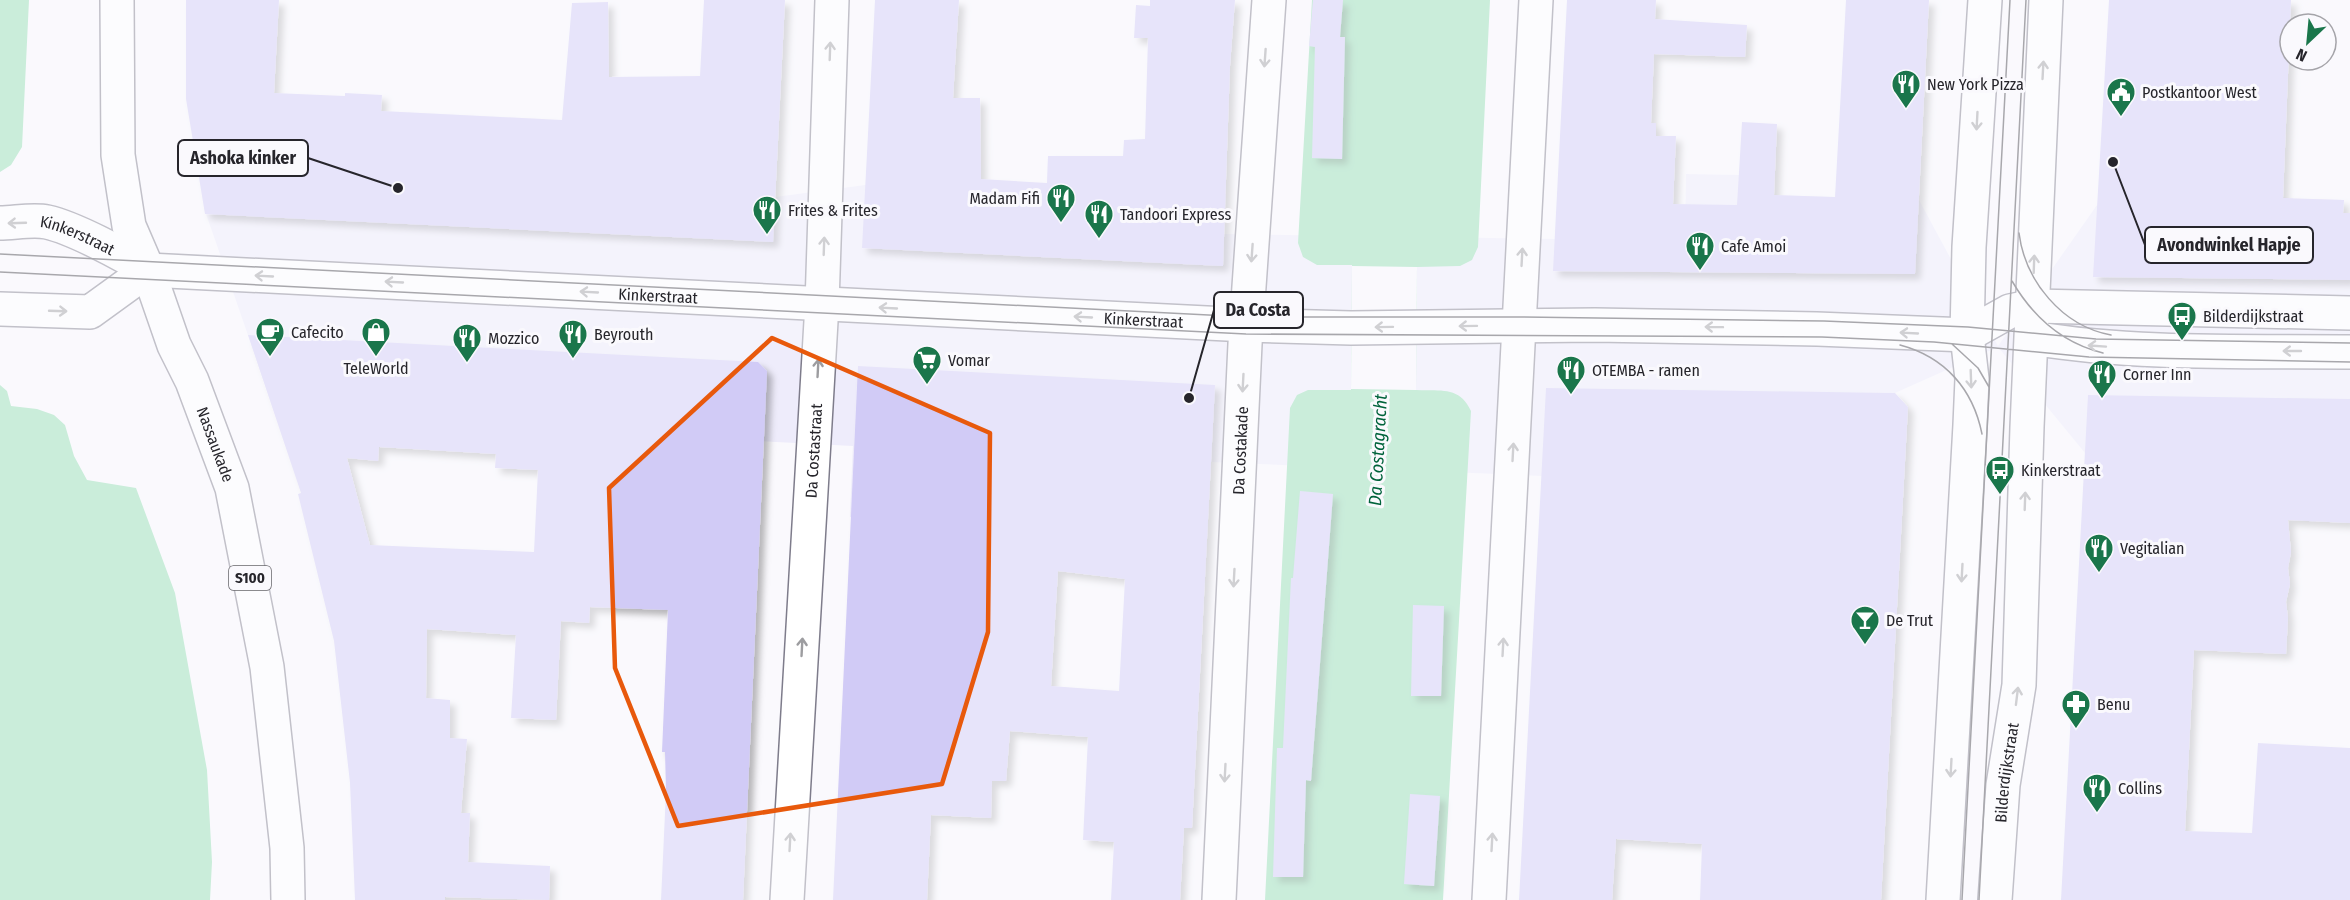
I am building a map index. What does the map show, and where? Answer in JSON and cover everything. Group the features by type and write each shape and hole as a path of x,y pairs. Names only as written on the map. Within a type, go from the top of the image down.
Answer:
{"street":[{"name":"Nassaukade","path":"117,0 118,155 129,226 148,270 174,345 192,381 232,488 267,667 287,848 288,900"},
{"name":"Da Costastraat","path":"787,900 822,304 832,0"},
{"name":"Da Costakade","path":"1219,900 1247,325 1269,0"},
{"path":"1489,900 1536,0"},
{"path":"1943,900 1972,379 1967,335 1969,247 1986,0"},
{"name":"Bilderdijkstraat","path":"1995,900 2003,785 2019,685 2046,0"},
{"name":"Kinkerstraat","path":"0,223 45,221 134,261 148,270 1247,325 1351,328 1520,325 1817,329 1967,335"},
{"path":"0,309 90,312 148,270"},
{"path":"1967,335 2010,311 2071,344 2134,349 2350,352"},
{"path":"2033,322 2350,313"}],"highlighted area":[{"path":"772,338 990,433 988,632 942,784 678,826 615,668 609,488"}],"shaded area":[{"path":"381,111 543,119 775,197 865,185 1047,183 1048,156 1084,156 1083,186 1226,194 1224,234 1685,239 1686,174 1740,175 1739,194 1919,200 1998,346 2097,205 2248,196 2293,198 2292,211 2315,212 2317,199 2344,200 2343,213 2350,213 2350,474 2318,496 2316,522 2303,521 2304,495 2085,453 1998,347 1895,393 1801,392 1796,470 1588,478 1211,462 1205,583 1117,578 1119,531 850,517 853,446 685,437 452,416 450,451 427,450 269,396 204,208"}],"water":[{"path":"0,0 29,0 22,147 11,165 0,172"},
{"name":"Da Costagracht","path":"1312,0 1490,0 1478,247 1472,260 1460,266 1417,267 1416,390 1441,390 1455,394 1461,397 1471,411 1443,900 1265,900 1290,408 1297,395 1308,390 1351,390 1352,265 1317,265 1303,257 1298,243"},
{"path":"0,385 7,391 11,406 37,409 54,415 65,425 74,456 87,480 136,488 175,593 207,770 212,862 210,900 0,900"}],"pier":[{"path":"1352,266 1417,267 1416,390 1351,389"}],"building":[{"path":"186,0 279,0 274,93 382,95 381,111 562,120 572,3 608,2 609,77 700,76 704,0 785,0 773,242 205,214 186,99"},
{"path":"875,0 959,0 953,98 980,98 981,179 1047,183 1048,156 1123,156 1124,140 1145,139 1148,38 1134,38 1136,5 1150,6 1150,0 1235,0 1230,66 1223,266 862,248"},
{"path":"1313,0 1343,0 1340,37 1345,37 1342,159 1312,158 1315,47 1309,46"},
{"path":"1567,0 1656,0 1655,19 1747,25 1745,57 1654,54 1651,123 1656,123 1656,136 1676,136 1673,204 1737,205 1742,122 1777,124 1774,195 1835,197 1846,0 1929,0 1915,274 1553,271"},
{"path":"2109,0 2291,0 2291,12 2278,12 2278,72 2288,72 2283,198 2344,200 2343,213 2350,213 2350,280 2093,277"},
{"path":"248,335 758,362 767,371 743,900 661,900 666,791 665,752 662,752 668,610 590,607 589,623 561,621 556,720 511,718 516,635 427,629 426,698 450,700 450,738 467,739 461,813 470,813 468,862 550,866 549,900 445,897 445,900 355,900 350,783 334,641 298,494 301,493","holes":["379,447 496,454 495,468 538,470 534,552 370,545 347,458 378,461"]},
{"path":"858,366 1215,385 1192,828 1184,828 1180,900 1111,900 1114,842 1083,840 1088,737 1010,731 1006,781 992,781 991,818 931,815 927,900 833,900","holes":["1058,571 1125,579 1119,691 1051,686"]},
{"path":"1546,388 1895,393 1908,407 1881,900 1700,900 1702,844 1616,839 1612,900 1519,900"},
{"path":"2088,395 2350,399 2350,523 2288,520 2291,552 2288,568 2290,584 2286,602 2288,618 2286,654 2194,650 2185,831 2252,833 2258,743 2350,748 2350,900 2061,900"},
{"path":"1300,491 1333,494 1311,781 1306,780 1303,877 1273,877 1277,748 1283,748 1291,578 1293,578"},
{"path":"1413,605 1444,606 1441,696 1411,696"},
{"path":"1410,794 1440,796 1434,886 1404,884"}],"tram line":[{"path":"1962,900 2010,0"},
{"path":"1979,900 2026,0"},
{"path":"2019,233 2029,268 2049,299 2077,322 2111,335"},
{"path":"0,254 1248,317 1520,317 1824,321 1968,327 2096,339 2350,343"},
{"path":"0,272 1246,334 1822,337 1934,342 2089,357 2350,362"},
{"path":"2012,281 2029,306 2050,327 2074,343 2103,353"},
{"path":"1952,344 1978,368 1989,387"},
{"path":"1900,345 1931,358 1955,377 1972,403 1982,434"}],"place":[{"name":"New York Pizza","path":"1906,110"},
{"name":"Postkantoor West","path":"2121,118"},
{"name":"Avondwinkel Hapje","path":"2113,162"},
{"name":"Ashoka kinker","path":"398,188"},
{"name":"Madam Fifi","path":"1061,224"},
{"name":"Frites & Frites","path":"767,236"},
{"name":"Tandoori Express","path":"1099,240"},
{"name":"Cafe Amoi","path":"1700,272"},
{"name":"Bilderdijkstraat","path":"2182,342"},
{"name":"Cafecito","path":"270,358"},
{"name":"TeleWorld","path":"376,358"},
{"name":"Beyrouth","path":"573,360"},
{"name":"Mozzico","path":"467,364"},
{"name":"Vomar","path":"927,386"},
{"name":"OTEMBA - ramen","path":"1571,396"},
{"name":"Da Costa","path":"1189,398"},
{"name":"Corner Inn","path":"2102,400"},
{"name":"Kinkerstraat","path":"2000,496"},
{"name":"Vegitalian","path":"2099,574"},
{"name":"De Trut","path":"1865,646"},
{"name":"Benu","path":"2076,730"},
{"name":"Collins","path":"2097,814"}]}
